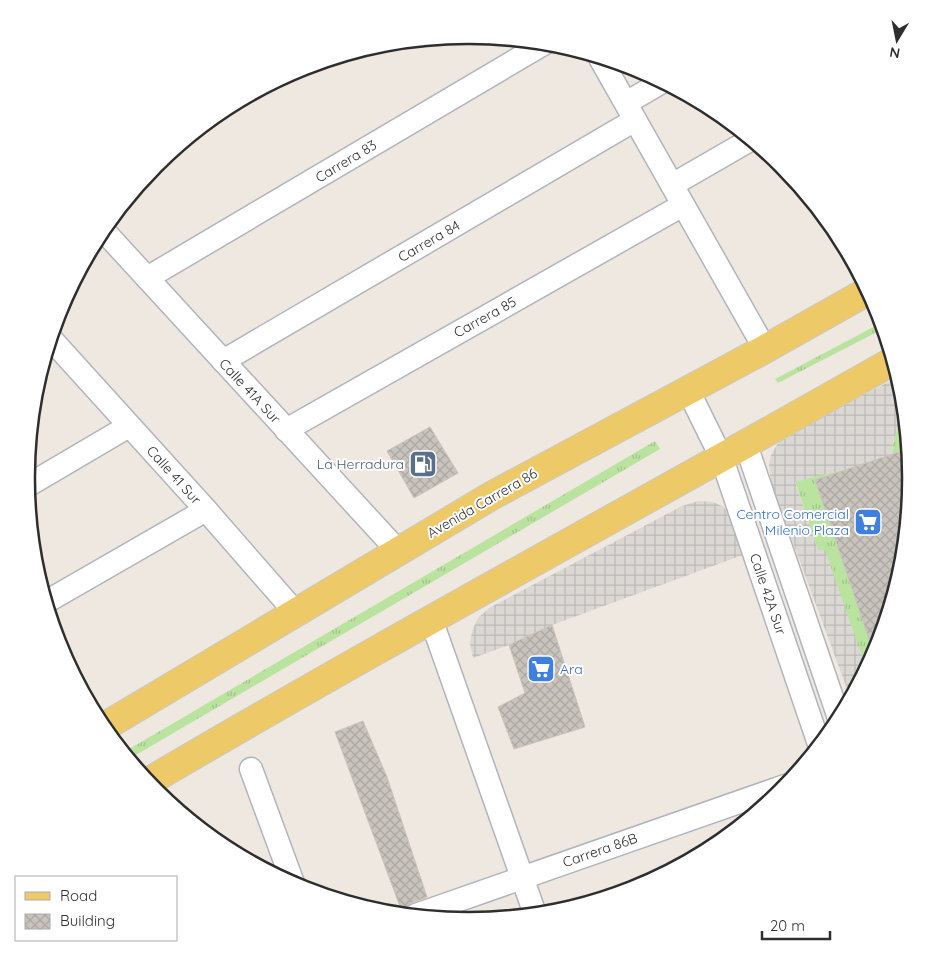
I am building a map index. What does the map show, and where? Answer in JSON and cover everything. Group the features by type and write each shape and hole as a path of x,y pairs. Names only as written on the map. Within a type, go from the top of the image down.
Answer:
{"main road":[{"name":"Avenida Carrera 86","path":"111,723 492,495 765,349 861,295"},
{"path":"155,778 324,679 722,459 887,365"}],"street":[{"name":"Carrera 83","path":"147,278 534,50"},
{"path":"605,67 765,349"},
{"name":"Carrera 84","path":"223,361 630,111 656,87"},
{"path":"672,184 744,144"},
{"name":"Carrera 85","path":"286,430 683,205"},
{"name":"Calle 41A Sur","path":"109,236 398,551"},
{"name":"Calle 41 Sur","path":"55,350 129,426 296,613"},
{"name":"Calle 42A Sur","path":"688,390 722,459 816,736"},
{"path":"35,481 129,426"},
{"name":"Calle 42A Sur","path":"746,445 836,708"},
{"path":"52,598 206,510"},
{"path":"431,619 532,907"},
{"path":"251,769 284,870"},
{"name":"Carrera 86B","path":"430,910 767,792"}],"green space":[{"path":"874,327 877,332 778,383 775,379"},
{"path":"898,425 901,451 892,454 893,444"},
{"path":"655,441 660,449 136,755 130,748"},
{"path":"859,466 815,481 870,642 862,659 824,550 818,550 795,481"}],"shaded area":[{"path":"891,381 899,427 893,442 892,454 859,466 795,482 818,550 825,550 863,658 847,689 771,483 769,465 771,455 778,443 787,434"},
{"path":"698,501 713,502 724,507 731,517 743,555 552,625 509,645 473,658 470,644 472,631 478,618 489,608 682,506"}],"building":[{"name":"La Herradura","path":"430,427 458,473 414,498 387,451"},
{"name":"Centro Comercial Milenio Plaza","path":"901,451 901,506 894,563 879,617 870,642 815,480"},
{"name":"Ara","path":"552,625 585,727 514,749 498,707 525,693 509,645"},
{"path":"363,721 387,777 427,897 411,903 407,907 400,906 335,732"}],"place":[{"name":"La Herradura","path":"423,464"},
{"name":"Centro Comercial Milenio Plaza","path":"868,522"},
{"name":"Ara","path":"541,669"}]}
